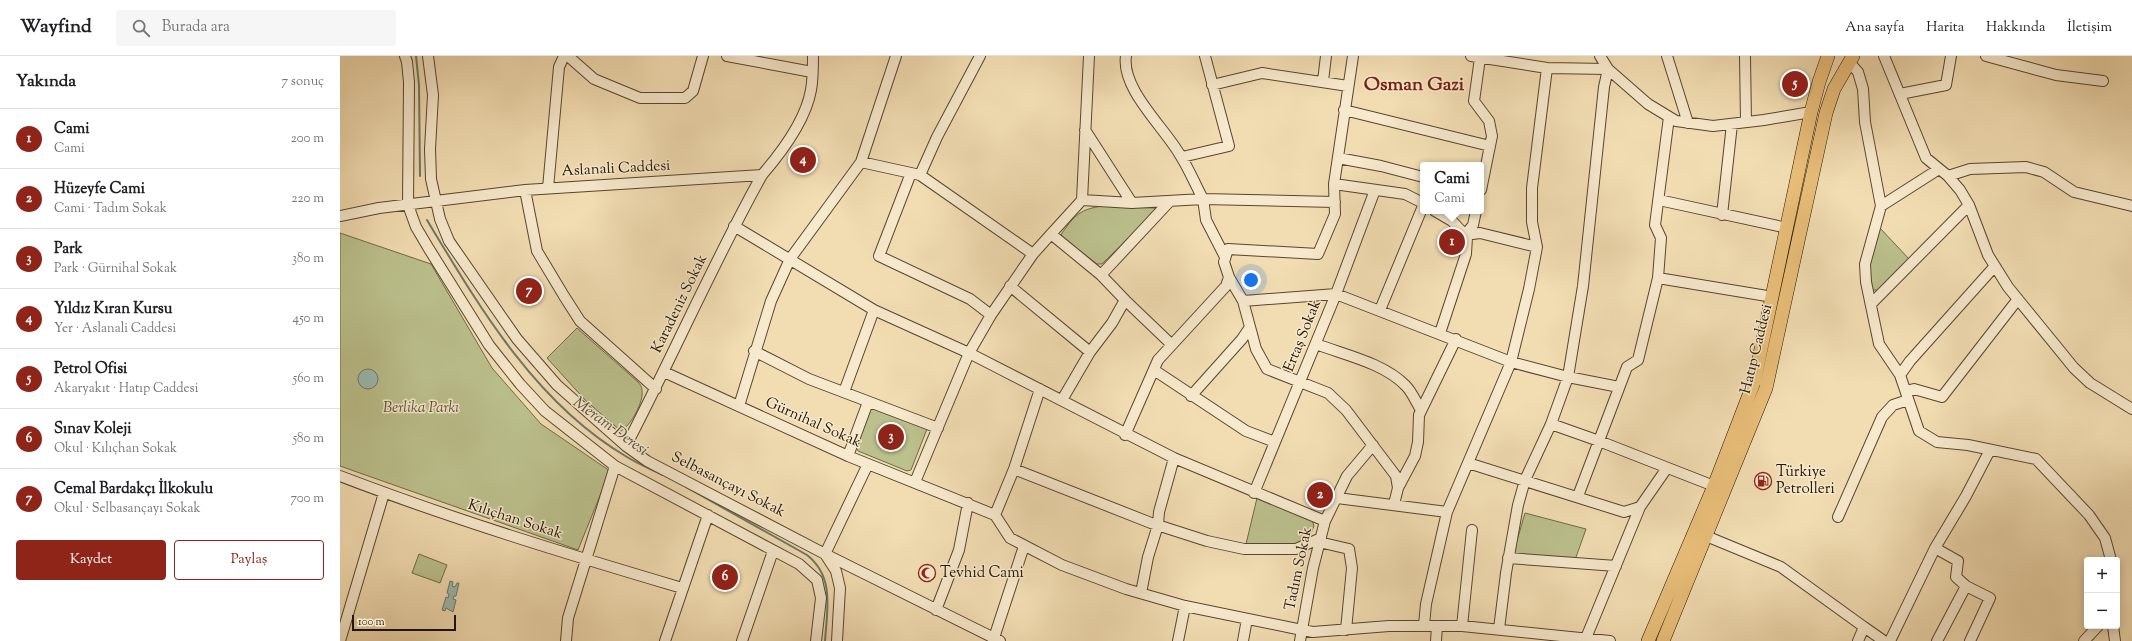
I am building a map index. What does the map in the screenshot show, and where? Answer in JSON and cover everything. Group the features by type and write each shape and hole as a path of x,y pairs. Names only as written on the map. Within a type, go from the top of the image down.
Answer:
{"main road":[{"name":"Hatıp Caddesi","path":"1648,641 1714,486 1754,382 1812,112 1819,82 1828,56"},
{"name":"Hatıp Caddesi","path":"1663,641 1766,388 1823,126 1834,89 1850,58"}],"street":[{"path":"405,56 409,82 408,204 416,227 489,345 520,384 545,411 615,466 798,564 817,580 820,598 816,641"},
{"name":"Selbasançayı Sokak","path":"428,56 433,95 430,149 431,180 435,201 449,241 517,339 557,385 626,446 647,461 825,554 836,571 840,588 837,641"},
{"path":"548,188 559,67 564,56"},
{"path":"568,56 594,79 640,98 686,98 693,91 704,56"},
{"path":"727,56 812,72"},
{"path":"762,175 778,155 806,108 811,90 813,56"},
{"path":"739,406 754,352 771,300 790,259 861,162 896,56"},
{"path":"980,56 915,174 880,256 970,299 991,315"},
{"path":"915,482 969,354 991,315 1033,254 1082,200 1089,56"},
{"path":"1126,56 1125,64 1130,84 1182,157 1203,199 1206,220 1225,258"},
{"path":"1182,157 1229,146 1205,56"},
{"path":"1323,81 1326,56"},
{"path":"1354,56 1344,110 1334,184 1335,214 1318,254 1228,249 1224,262 1229,277 1243,301 1256,349 1267,369 1299,383 1328,393 1346,410 1396,476 1398,488"},
{"path":"1600,56 1608,69 1648,104 1676,121 1713,126 1812,112"},
{"path":"1666,56 1688,123"},
{"path":"1745,56 1746,122"},
{"path":"1884,56 1926,158 1948,176 1969,205 1988,255 1994,266 2018,299 2070,362 2090,383 2132,409"},
{"path":"1900,94 1946,85 1951,56"},
{"path":"1986,56 2056,75 2103,81"},
{"path":"1484,175 1492,136 1489,121 1474,101 1476,57 1547,68 1608,69"},
{"path":"1850,58 1858,72 1863,89 1865,122 1881,206 1865,264 1866,282 1872,303 1879,344 1900,375 1919,431 1937,442 1968,445 2036,459 2089,515 2105,538 2110,557"},
{"path":"1424,626 1426,604 1447,512 1512,362 1537,247 1532,222 1532,188 1547,68"},
{"path":"1499,629 1508,558 1518,505 1526,480 1551,424 1568,377 1583,286 1604,87 1608,69"},
{"path":"1212,85 1262,73 1323,81 1348,86"},
{"path":"1344,110 1490,146"},
{"path":"1578,496 1627,367 1638,360 1658,278 1661,238 1656,225 1670,117"},
{"path":"1722,216 1732,124"},
{"path":"1085,130 1132,203"},
{"path":"1338,158 1380,166 1420,176"},
{"path":"861,162 915,174 1033,254"},
{"path":"1948,176 1970,169 2026,167 2044,172 2074,192 2132,206"},
{"path":"1881,206 1940,169"},
{"name":"Aslanali Caddesi","path":"340,216 408,204 525,190 762,175"},
{"name":"Karadeniz Sokak","path":"626,446 656,389 734,226 762,175"},
{"path":"1334,184 1405,194 1420,203"},
{"path":"525,190 537,251 572,309 580,321 656,389"},
{"name":"Ertaş Sokak","path":"1254,493 1336,294 1375,190"},
{"path":"1082,200 1132,203 1203,199 1335,202"},
{"path":"1659,200 1722,216 1786,228"},
{"path":"1101,275 1170,201"},
{"path":"1872,303 1969,205"},
{"path":"1380,310 1420,212"},
{"path":"1440,214 1452,221 1467,237 1466,254 1440,333"},
{"path":"1465,235 1473,226 1475,214"},
{"path":"734,226 874,310 1040,389 1126,435 1174,458 1254,493 1325,521"},
{"path":"1465,235 1480,233 1537,247"},
{"path":"1051,234 1101,275 1171,344"},
{"path":"1900,375 1910,361 1994,266"},
{"path":"1126,435 1158,360 1171,344 1226,286 1229,277"},
{"path":"1658,278 1773,297"},
{"path":"1010,286 1090,352"},
{"path":"1243,301 1336,294 1456,339 1512,362 1568,377 1619,387"},
{"path":"1838,517 1882,417 1893,405 1914,389 1942,397 2018,299"},
{"path":"1062,400 1090,352 1112,323 1126,300"},
{"path":"844,392 874,310"},
{"path":"1191,396 1242,339 1250,327"},
{"path":"1394,504 1398,488 1415,456 1418,442 1418,415 1456,339"},
{"path":"1316,344 1378,366 1394,375 1407,387 1421,410"},
{"path":"754,352 810,379 938,428"},
{"path":"1154,370 1246,432 1275,442"},
{"name":"Gürnihal Sokak","path":"664,372 848,456 995,515"},
{"path":"1040,389 1014,469 995,515 1002,528 1010,538 1062,565 1141,593 1185,606 1313,632 1424,626 1462,626 1610,641"},
{"path":"848,456 868,402"},
{"path":"1551,424 1714,486"},
{"name":"Tadım Sokak","path":"1300,641 1313,568 1325,521 1347,476 1373,445"},
{"path":"1890,641 1935,548 1966,496 1990,450"},
{"path":"1141,593 1148,558 1158,525 1159,512 1174,458"},
{"path":"1468,463 1578,496 1624,512 1640,507"},
{"path":"868,464 825,554 996,640 1024,546"},
{"path":"566,641 568,618 615,466"},
{"path":"1586,638 1640,507 1667,468"},
{"path":"1014,469 1158,525 1207,541 1244,549 1296,549 1320,540 1349,549 1352,568 1346,630"},
{"name":"Kılıçhan Sokak","path":"340,476 384,493 585,559 682,588"},
{"path":"340,640 384,493"},
{"path":"1337,498 1394,504 1447,512"},
{"path":"936,610 959,550 968,503"},
{"path":"665,641 708,515"},
{"path":"1462,626 1472,530"},
{"path":"1706,536 1781,567 1884,641"},
{"path":"1935,548 1958,561 1956,577 1966,586 1990,598 1970,641"},
{"path":"742,641 773,551"},
{"path":"1508,558 1616,566"},
{"path":"1936,641 1966,586"},
{"path":"1178,641 1185,606"},
{"path":"1243,641 1248,619"},
{"path":"1436,641 1437,626"},
{"path":"1858,641 1864,627"},
{"path":"2084,641 2095,629"},
{"path":"2113,629 2115,641"}],"green space":[{"path":"1103,206 1154,208 1156,211 1102,264 1097,264 1061,236 1075,217 1083,211"},
{"path":"1879,227 1910,260 1878,290 1873,290 1870,267"},
{"name":"Berlika Parkı","path":"340,233 431,264 492,368 541,424 610,471 578,550 340,466"},
{"path":"577,328 638,382 642,389 641,401 633,419 621,431 586,401 547,358"},
{"path":"874,407 927,429 911,470 907,471 858,451 855,445 871,408"},
{"path":"1257,498 1312,520 1314,526 1307,542 1296,545 1246,544"},
{"path":"1525,513 1586,529 1575,560 1516,555 1514,551"},
{"path":"419,554 447,565 440,583 412,573"}],"water":[{"path":"368,369 375,372 378,379 375,386 368,389 361,386 358,379 361,372"},
{"path":"450,581 453,582 452,586 455,587 457,583 459,583 456,596 454,596 453,599 456,600 453,612 446,608 445,611 442,610 446,597 448,598 449,594 447,593"}],"waterway":[{"name":"Meram Deresi","path":"416,56 419,85 420,176"},
{"name":"Meram Deresi","path":"427,220 490,320 513,352 538,382 565,410 594,435 631,460 663,475"},
{"name":"Meram Deresi","path":"686,487 807,555 816,564 822,573 826,584 828,606 825,641"}],"place":[{"name":"Petrol Ofisi","path":"1795,84"},
{"name":"Yıldız Kıran Kursu","path":"803,160"},
{"name":"Cami","path":"1452,242"},
{"name":"Cemal Bardakçı İlkokulu","path":"529,291"},
{"name":"Park","path":"891,437"},
{"name":"Türkiye Petrolleri","path":"1763,481"},
{"name":"Hüzeyfe Cami","path":"1320,495"},
{"name":"Tevhid Cami","path":"927,573"},
{"name":"Sınav Koleji","path":"725,577"}],"district":[{"name":"Osman Gazi","path":"1414,85"}]}
